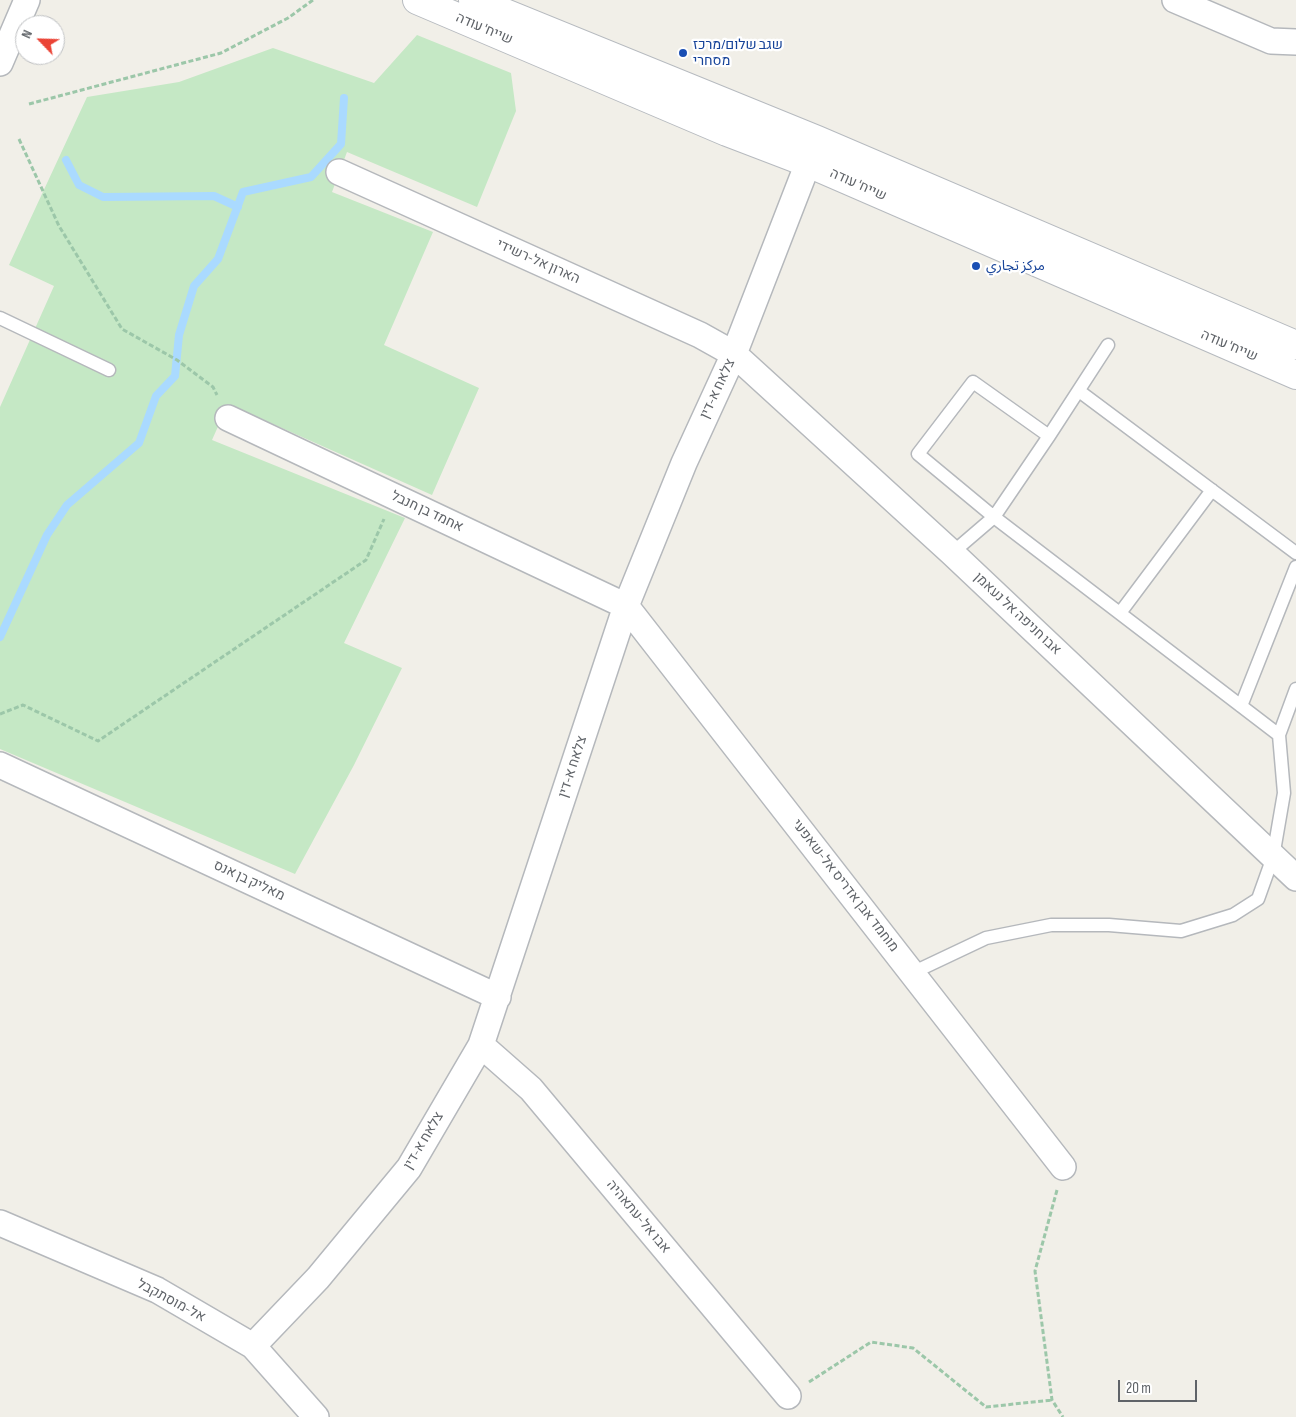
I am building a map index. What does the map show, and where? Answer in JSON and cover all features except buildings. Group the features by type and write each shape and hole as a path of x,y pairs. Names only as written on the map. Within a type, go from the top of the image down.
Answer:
{"main road":[{"name":"שייח' עודה","path":"417,0 479,7 727,132 813,152 1296,345"},
{"name":"שייח' עודה","path":"813,152 1296,375"}],"street":[{"path":"0,63 27,0"},
{"path":"1175,0 1271,41 1296,42"},
{"name":"צלאח א-דין","path":"253,1346 318,1278 409,1168 481,1045 626,606 684,463 734,354 813,152"},
{"name":"הארון אל-רשידי","path":"340,172 700,335 734,354"},
{"name":"אבו חניפה אל נעאמן","path":"734,354 952,553 1296,878"},
{"name":"אחמד בן חנבל","path":"228,418 626,606"},
{"name":"מוחמד אבן אדריס אל-שאפעי","path":"626,606 1063,1167"},
{"name":"מאליק בן אנס","path":"0,765 498,998"},
{"name":"אבו אל-עתאהיה","path":"481,1045 531,1089 788,1396"},
{"name":"אל-מוסתקבל","path":"0,1223 157,1290 253,1346 316,1417"}],"lane":[{"path":"0,318 110,370"},
{"path":"952,553 994,517 1108,346"},
{"path":"1049,436 973,382 918,454 994,517 1279,735"},
{"path":"1079,390 1296,553"},
{"path":"1120,613 1212,490"},
{"path":"1241,706 1296,566"},
{"path":"912,973 986,938 1051,925 1109,925 1181,931 1233,915 1258,899 1273,857 1284,793 1279,735 1296,689"}],"path":[{"path":"29,104 221,53 288,18 313,0"},
{"path":"19,140 59,226 122,329 176,360 213,387 228,418"},
{"path":"0,714 24,705 98,741 366,560 394,496"},
{"path":"1063,1167 1035,1271 1052,1400 1064,1417"},
{"path":"788,1396 871,1342 913,1348 986,1407 1052,1400"}],"green space":[{"path":"417,35 511,73 516,111 477,207 347,152 332,192 433,232 384,345 479,388 432,495 228,404 212,440 405,518 344,643 402,668 354,765 295,874 0,749 0,407 54,286 9,265 87,97 179,82 273,48 374,83"}],"waterway":[{"path":"0,637 47,535 67,505 139,443 156,396 175,376 179,335 194,286 218,259 243,192 311,177 341,144 344,98"},
{"path":"66,160 79,185 103,197 214,196 238,207"}],"place":[{"name":"שגב שלום/מרכז מסחרי","path":"683,53"},
{"name":"مركز تجاري","path":"976,266"}]}
